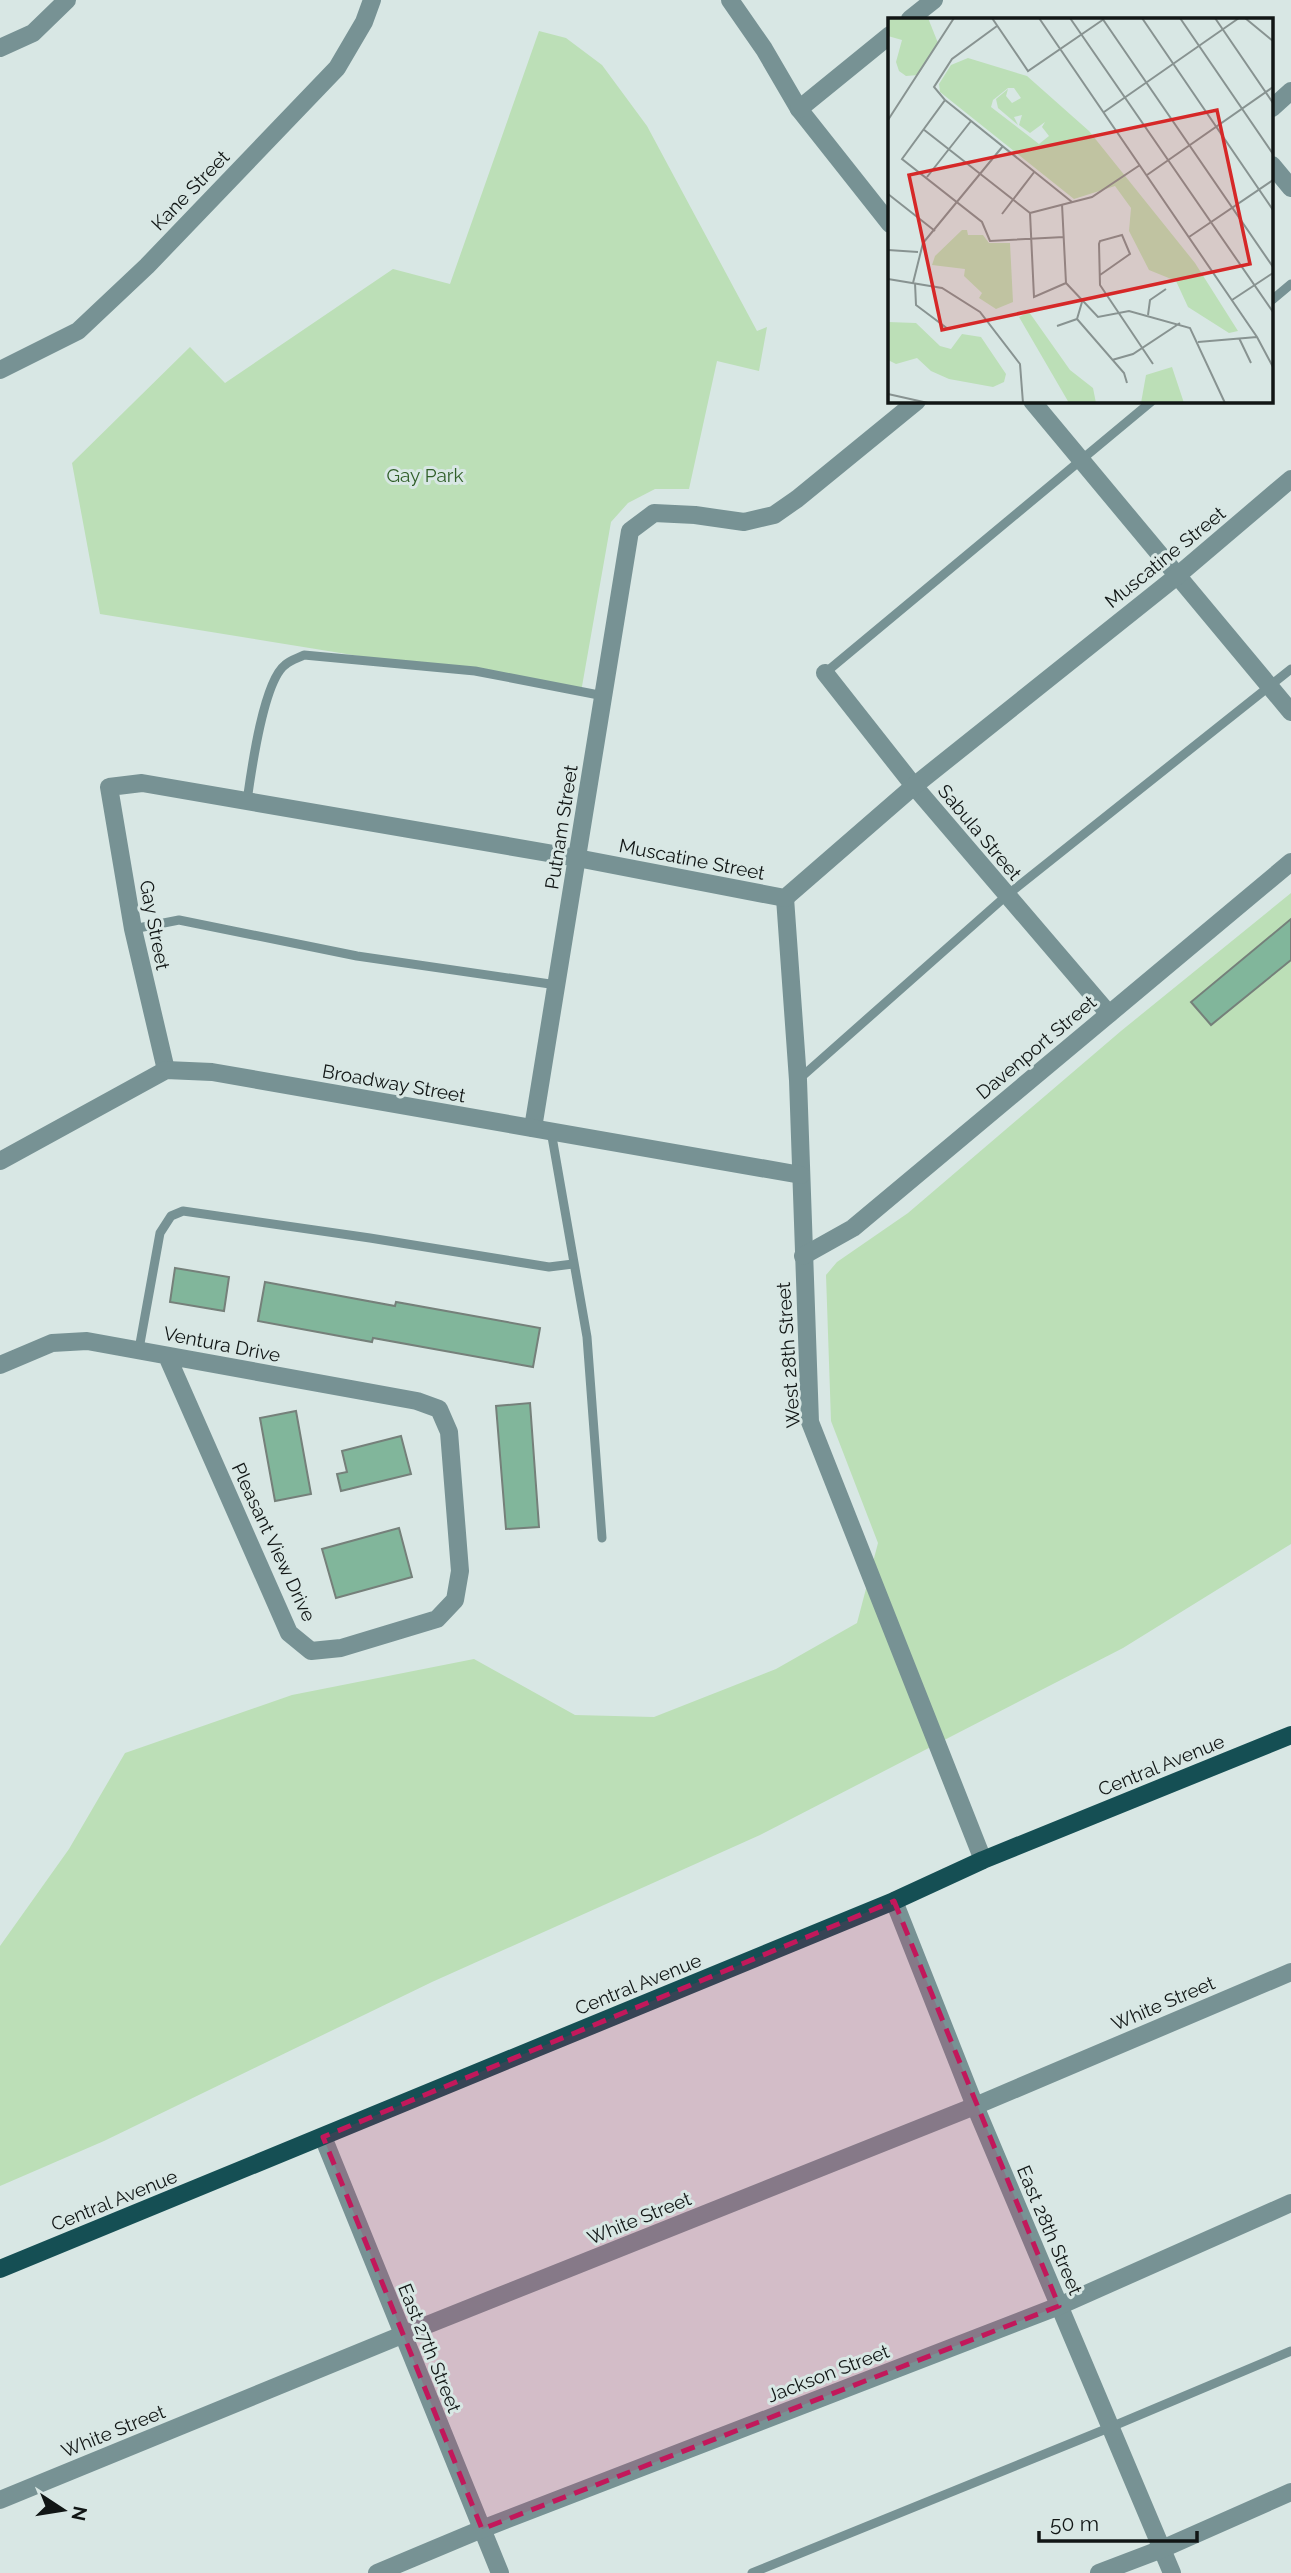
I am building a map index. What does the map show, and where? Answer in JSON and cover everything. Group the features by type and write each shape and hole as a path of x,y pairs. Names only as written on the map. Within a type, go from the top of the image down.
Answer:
{"main road":[{"name":"Central Avenue","path":"0,2269 894,1901 983,1860 1291,1735"}],"street":[{"path":"0,48 33,33 67,0"},
{"name":"Kane Street","path":"0,370 78,331 147,266 337,68 364,22 372,0"},
{"path":"730,0 764,49 799,108 888,222"},
{"path":"911,18 934,0"},
{"path":"799,108 888,37"},
{"path":"1274,106 1291,91"},
{"path":"1274,167 1291,188"},
{"name":"Putnam Street","path":"542,1130 557,985 630,531 654,513 744,522 774,514 797,499 916,402"},
{"path":"1033,402 1291,712"},
{"name":"Muscatine Street","path":"109,787 142,783 577,858 785,898 914,786 1177,576 1291,480"},
{"name":"Sabula Street","path":"825,673 914,786 1109,1014"},
{"name":"Gay Street","path":"109,787 133,929 166,1069"},
{"name":"Davenport Street","path":"803,1256 853,1228 1291,863"},
{"name":"West 28th Street","path":"785,898 799,1080 810,1422 983,1860"},
{"path":"0,1161 166,1069"},
{"name":"Broadway Street","path":"166,1069 212,1072 801,1175"},
{"name":"Ventura Drive","path":"0,1365 52,1343 87,1341 417,1401 439,1409"},
{"name":"Pleasant View Drive","path":"167,1356 289,1633 311,1651 341,1648 437,1619 455,1600 460,1571 449,1432 439,1409"},
{"name":"East 28th Street","path":"894,1901 975,2106 1172,2573"},
{"name":"White Street","path":"0,2500 402,2335 975,2106 1291,1972"},
{"name":"East 27th Street","path":"323,2137 500,2573"},
{"name":"Jackson Street","path":"377,2573 482,2529 1059,2306 1291,2203"},
{"path":"1099,2573 1291,2492"}],"lane":[{"path":"1274,298 1291,284"},
{"path":"825,673 1151,402"},
{"path":"247,801 257,740 269,692 283,666 304,654 475,671 604,696"},
{"path":"799,1080 1006,896 1291,669"},
{"path":"133,929 180,920 356,956 557,985"},
{"path":"542,1130 587,1338 602,1538"},
{"path":"139,1349 160,1233 171,1216 183,1211 549,1267 573,1264"},
{"path":"752,2573 1291,2351"}],"highlighted area":[{"path":"894,1901 1059,2306 482,2529 323,2137"}],"green space":[{"name":"Gay Park","path":"539,31 566,38 602,65 647,126 757,331 767,327 759,371 717,361 689,489 655,489 628,503 611,522 581,692 100,614 72,463 190,347 225,383 393,269 450,284"},
{"path":"1291,893 1291,1544 1123,1648 760,1835 432,1982 104,2141 0,2186 0,1946 69,1849 125,1753 292,1695 474,1659 575,1715 654,1717 776,1669 857,1623 878,1543 831,1421 826,1275 837,1262 908,1213 1121,1031"}],"building":[{"path":"1291,919 1291,960 1211,1025 1191,1002"},
{"path":"175,1268 229,1277 224,1311 170,1302"},
{"path":"265,1282 395,1306 396,1302 540,1328 533,1367 373,1338 372,1342 258,1321"},
{"path":"530,1403 539,1527 506,1529 496,1406"},
{"path":"296,1411 311,1494 275,1501 260,1418"},
{"path":"401,1436 411,1474 341,1491 337,1474 347,1472 342,1451"},
{"path":"399,1528 412,1577 336,1598 322,1549"}]}
